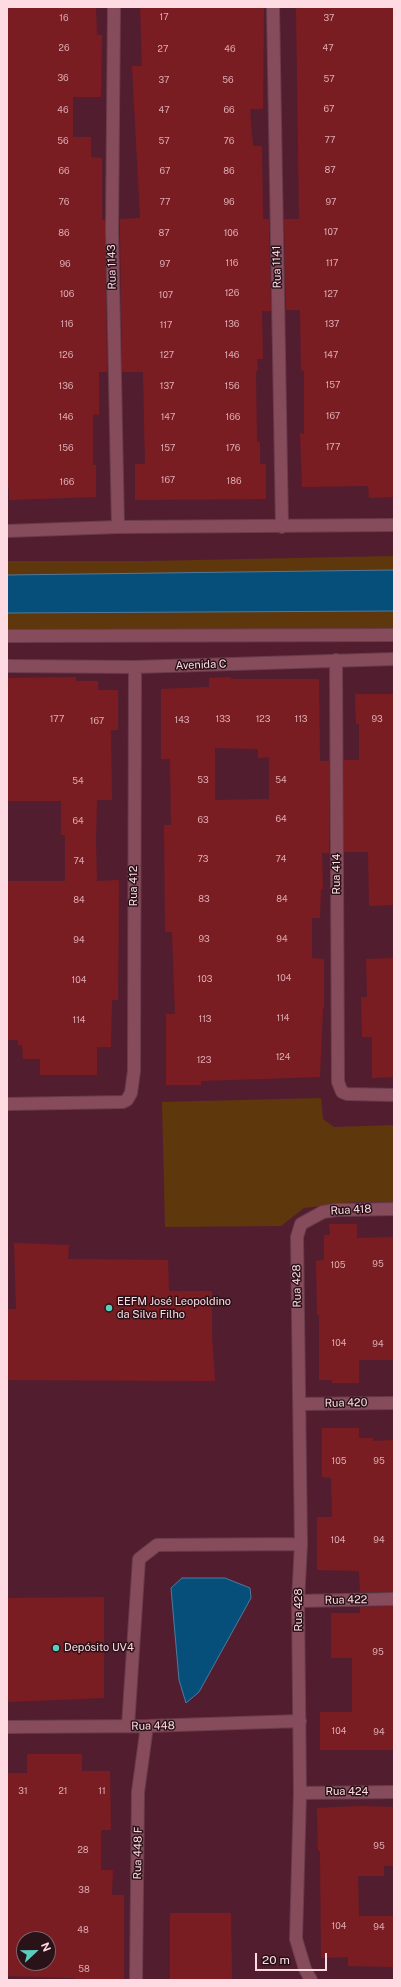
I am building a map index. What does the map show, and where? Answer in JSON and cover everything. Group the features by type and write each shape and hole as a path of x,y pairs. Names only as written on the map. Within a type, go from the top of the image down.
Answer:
{"street":[{"name":"Rua 1143","path":"114,7 112,231 118,527"},
{"name":"Rua 1141","path":"273,7 282,527"},
{"path":"7,531 118,527 394,525"},
{"path":"7,636 394,635"},
{"name":"Avenida C","path":"7,666 135,667 394,659"},
{"name":"Rua 414","path":"336,660 339,1088 342,1092 347,1094 394,1095"},
{"name":"Rua 412","path":"7,1104 123,1102 127,1100 131,1093 134,1071 135,667"},
{"name":"Rua 418","path":"296,1237 301,1224 323,1212 336,1210 394,1209"},
{"name":"Rua 428","path":"296,1237 301,1544 298,1601 300,1793 296,1939 304,1969 311,1980"},
{"name":"Rua 420","path":"299,1404 394,1403"},
{"path":"128,1726 140,1559 157,1545 301,1544"},
{"name":"Rua 422","path":"298,1601 394,1599"},
{"name":"Rua 448","path":"7,1726 147,1726 300,1721"},
{"name":"Rua 448 F","path":"136,1980 138,1792 147,1726"},
{"name":"Rua 424","path":"300,1793 394,1792"}],"shaded area":[{"path":"394,556 394,630 7,631 7,561 148,561"},
{"path":"321,1098 323,1119 334,1127 394,1125 394,1202 354,1202 304,1208 281,1226 165,1227 162,1102"}],"water":[{"path":"394,570 394,611 7,613 7,575"},
{"path":"182,1578 225,1578 250,1588 251,1598 199,1692 186,1703 179,1680 171,1588"}],"building":[{"path":"7,7 96,7 97,35 102,35 101,97 73,97 73,137 91,137 91,157 102,158 102,220 105,220 107,372 99,372 99,415 93,414 93,465 96,465 96,497 9,500 9,488 7,488"},
{"path":"140,7 264,7 263,109 250,109 253,146 262,146 263,219 269,219 271,311 262,311 263,359 257,359 258,371 256,371 257,442 260,442 260,464 266,464 266,499 135,500 135,464 145,464 143,372 122,372 120,219 140,218 132,66 142,66"},
{"path":"296,7 394,7 394,497 369,498 368,486 302,487 300,433 304,434 304,370 301,371 300,310 286,310 284,219 299,219"},
{"path":"76,677 76,681 98,681 98,690 118,690 118,730 111,730 112,800 97,800 96,841 97,881 119,880 118,1000 112,1000 111,1047 97,1047 97,1075 40,1075 40,1059 23,1059 22,1045 18,1045 18,1040 7,1040 7,881 65,881 65,835 61,835 61,801 7,801 7,678"},
{"path":"209,678 319,679 320,761 329,761 329,853 322,853 323,889 321,889 320,918 312,918 312,958 324,959 324,1008 320,1077 201,1081 201,1085 166,1085 166,1014 175,1014 172,932 165,932 164,825 171,825 170,759 161,759 161,689 209,687","holes":["215,748 258,749 258,758 269,757 269,799 215,800"]},
{"path":"355,694 394,694 394,905 369,906 368,852 344,852 344,760 359,760 359,724 356,724"},
{"path":"394,958 394,1077 372,1078 372,1037 362,1037 361,997 367,997 366,959"},
{"path":"329,1224 357,1224 357,1238 394,1237 394,1360 359,1360 359,1383 332,1383 332,1380 319,1380 319,1315 317,1315 316,1261 324,1260 324,1235 330,1235"},
{"name":"EEFM José Leopoldino da Silva Filho","path":"14,1243 69,1245 68,1259 168,1260 169,1291 212,1291 212,1335 215,1381 7,1380 7,1309 16,1309"},
{"path":"322,1428 359,1428 359,1438 373,1438 373,1441 394,1440 394,1592 360,1592 359,1571 317,1570 317,1517 332,1517 331,1478 322,1477"},
{"name":"Depósito UV4","path":"104,1597 104,1698 7,1702 7,1598"},
{"path":"394,1606 394,1750 320,1750 320,1712 352,1712 352,1658 331,1658 331,1613 360,1613 360,1607"},
{"path":"27,1754 82,1754 82,1771 110,1771 111,1830 101,1830 101,1870 113,1870 112,1895 124,1895 124,1980 74,1980 74,1978 7,1976 7,1773 27,1773"},
{"path":"359,1806 394,1807 394,1866 384,1866 384,1876 358,1876 359,1916 394,1916 394,1967 348,1966 348,1957 321,1958 320,1851 318,1851 317,1808"},
{"path":"170,1913 231,1913 232,1980 170,1980"}],"place":[{"name":"EEFM José Leopoldino da Silva Filho","path":"109,1308"},
{"name":"Depósito UV4","path":"56,1648"}]}
